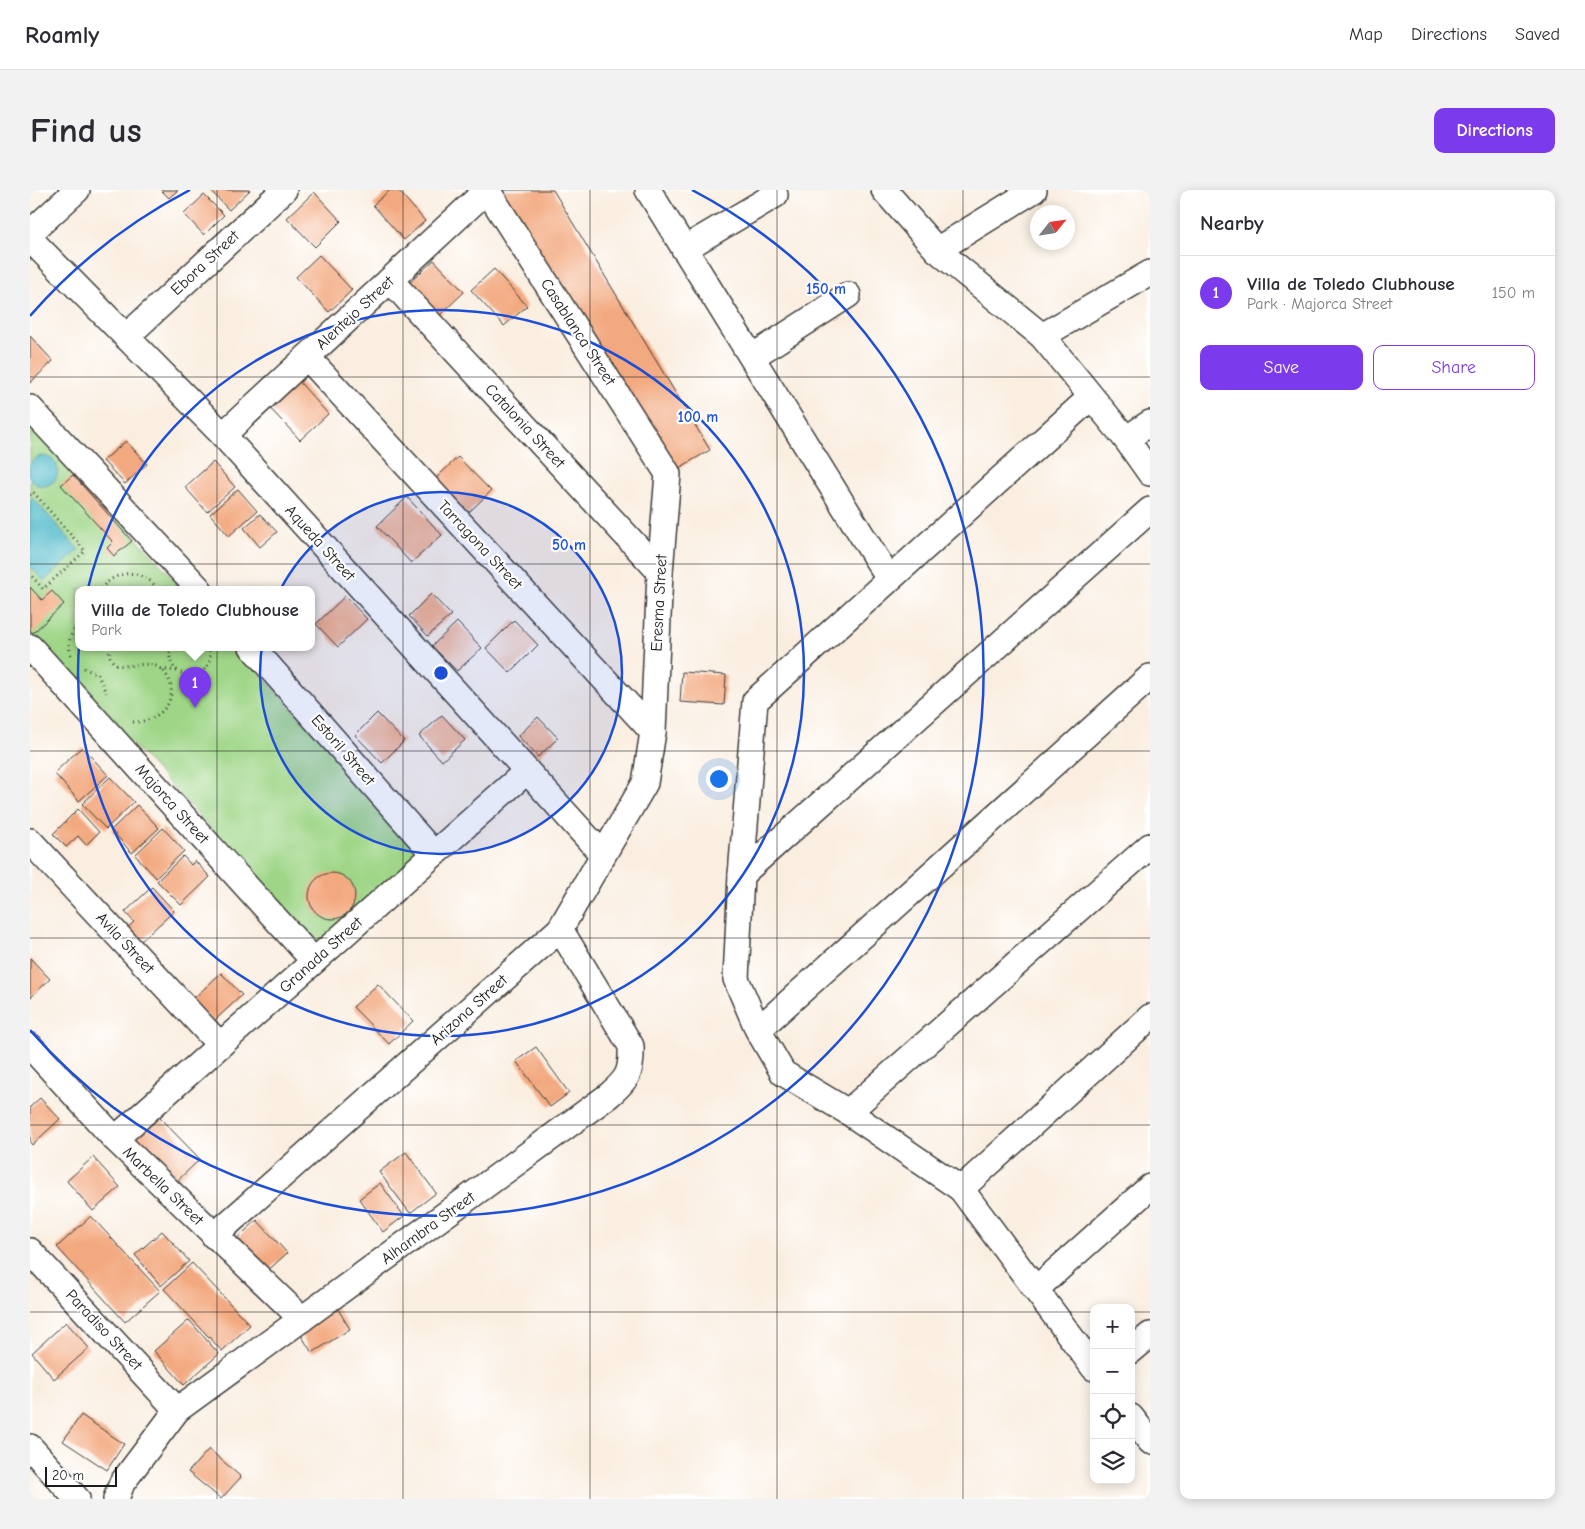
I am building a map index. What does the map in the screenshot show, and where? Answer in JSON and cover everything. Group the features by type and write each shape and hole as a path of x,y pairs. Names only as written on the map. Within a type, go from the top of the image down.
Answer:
{"street":[{"path":"30,234 77,190"},
{"name":"Ebora Street","path":"126,337 284,190"},
{"name":"Alentejo Street","path":"223,435 487,190"},
{"name":"Casablanca Street","path":"487,190 668,474"},
{"path":"648,190 889,579"},
{"path":"884,190 937,250 1042,336 1126,438 1150,473"},
{"path":"937,250 1034,190"},
{"path":"684,249 774,195"},
{"name":"Aqueda Street","path":"30,239 223,435 602,854"},
{"path":"1042,336 1150,273"},
{"name":"Catalonia Street","path":"390,280 660,572"},
{"path":"752,357 848,295"},
{"name":"Tarragona Street","path":"307,357 654,732"},
{"path":"1090,1363 961,1189 848,1112 783,1073 758,1030 736,979 741,875 755,701 1092,397"},
{"path":"30,408 196,586"},
{"path":"1126,438 1150,424"},
{"name":"Eresma Street","path":"654,732 660,572 668,474"},
{"path":"741,875 1150,510"},
{"name":"Majorca Street","path":"30,647 314,961"},
{"name":"Estoril Street","path":"256,651 434,854"},
{"path":"758,1030 1150,677"},
{"name":"Arizona Street","path":"214,1236 560,930 644,783 654,732"},
{"name":"Granada Street","path":"115,1139 527,771"},
{"name":"Avila Street","path":"30,841 220,1045"},
{"path":"848,1112 1150,846"},
{"name":"Alhambra Street","path":"116,1499 122,1483 177,1410 625,1082 632,1065 631,1046 560,930"},
{"path":"961,1189 1150,1016"},
{"name":"Marbella Street","path":"30,1046 115,1139 302,1319"},
{"path":"1036,1289 1150,1187"},
{"name":"Paradiso Street","path":"30,1251 177,1410"},
{"path":"1133,1349 1150,1335"},
{"path":"1135,1422 1150,1442"},
{"path":"33,1456 76,1499"}],"path":[{"path":"30,495 34,492 85,551 43,589 30,574"},
{"path":"103,586 108,580 128,573 139,574 148,579 154,586"},
{"path":"72,658 69,641 75,629"},
{"path":"110,651 112,664 116,666 145,664 161,669 178,671 190,676 203,671 210,660 209,651"},
{"path":"171,651 170,660 178,671"},
{"path":"77,664 98,675 109,700"},
{"path":"127,720 142,723 152,720 161,714 167,705 170,684 161,669"}],"green space":[{"path":"30,422 180,586 75,586 75,651 240,651 422,851 320,945 30,635"}],"water":[{"path":"43,456 53,461 58,471 53,481 43,486 33,481 28,471 33,461"},
{"path":"33,498 79,550 44,581 30,566 30,501"}],"building":[{"path":"161,190 178,190 169,198"},
{"path":"210,190 250,190 229,210"},
{"path":"390,190 398,190 425,221 404,240 373,205"},
{"path":"498,190 553,190 710,450 674,471"},
{"path":"314,192 341,221 315,247 287,218"},
{"path":"204,195 224,215 204,235 184,214"},
{"path":"319,255 352,290 329,312 296,277"},
{"path":"434,260 464,292 439,316 409,283"},
{"path":"494,269 527,306 504,326 471,290"},
{"path":"30,336 53,361 30,383"},
{"path":"295,377 328,414 300,440 266,404"},
{"path":"126,441 147,464 125,484 103,461"},
{"path":"458,457 491,491 466,515 433,481"},
{"path":"213,462 235,487 207,512 185,487"},
{"path":"73,475 132,541 114,556 107,548 113,542 61,485"},
{"path":"238,489 257,511 229,536 210,514"},
{"path":"407,497 442,535 411,563 377,526"},
{"path":"260,514 277,532 260,547 244,528"},
{"path":"30,587 42,600 52,591 64,604 33,633 30,630"},
{"path":"431,594 451,615 428,636 409,616"},
{"path":"345,596 367,619 338,647 316,624"},
{"path":"514,620 538,645 510,673 486,648"},
{"path":"457,622 482,648 457,671 432,646"},
{"path":"682,672 726,675 724,705 680,702"},
{"path":"377,713 404,741 382,763 355,735"},
{"path":"442,715 465,740 442,761 419,736"},
{"path":"538,717 558,738 538,757 518,736"},
{"path":"82,747 108,775 79,801 54,773"},
{"path":"110,777 134,802 106,829 82,804"},
{"path":"137,805 159,828 132,853 111,830"},
{"path":"78,809 99,832 86,845 78,836 66,847 53,834"},
{"path":"163,828 184,851 156,878 135,855"},
{"path":"183,856 191,865 195,861 210,877 181,905 157,881"},
{"path":"327,873 337,873 351,883 355,896 351,909 345,915 337,919 327,919 313,909 309,901 309,891 319,877"},
{"path":"152,887 174,911 139,943 126,929 134,922 125,912"},
{"path":"30,958 50,979 30,998"},
{"path":"221,973 242,995 213,1022 192,1000"},
{"path":"378,984 413,1021 389,1044 353,1007"},
{"path":"536,1047 569,1093 550,1107 516,1061"},
{"path":"40,1098 60,1119 32,1145 30,1142 30,1107"},
{"path":"158,1116 200,1159 172,1186 131,1143"},
{"path":"406,1152 436,1193 410,1213 379,1172"},
{"path":"93,1157 120,1187 93,1211 67,1181"},
{"path":"380,1183 404,1216 383,1232 359,1199"},
{"path":"91,1216 160,1291 125,1322 57,1247"},
{"path":"257,1220 287,1253 261,1277 231,1244"},
{"path":"162,1231 189,1261 161,1286 135,1255"},
{"path":"192,1263 250,1325 222,1351 164,1289"},
{"path":"336,1306 350,1329 312,1353 298,1330"},
{"path":"189,1320 219,1354 184,1385 154,1351"},
{"path":"66,1322 89,1348 54,1379 32,1353"},
{"path":"81,1415 124,1444 107,1470 63,1441"},
{"path":"209,1449 241,1477 221,1499 188,1472"}],"place":[{"name":"Villa de Toledo Clubhouse","path":"195,708"}]}
